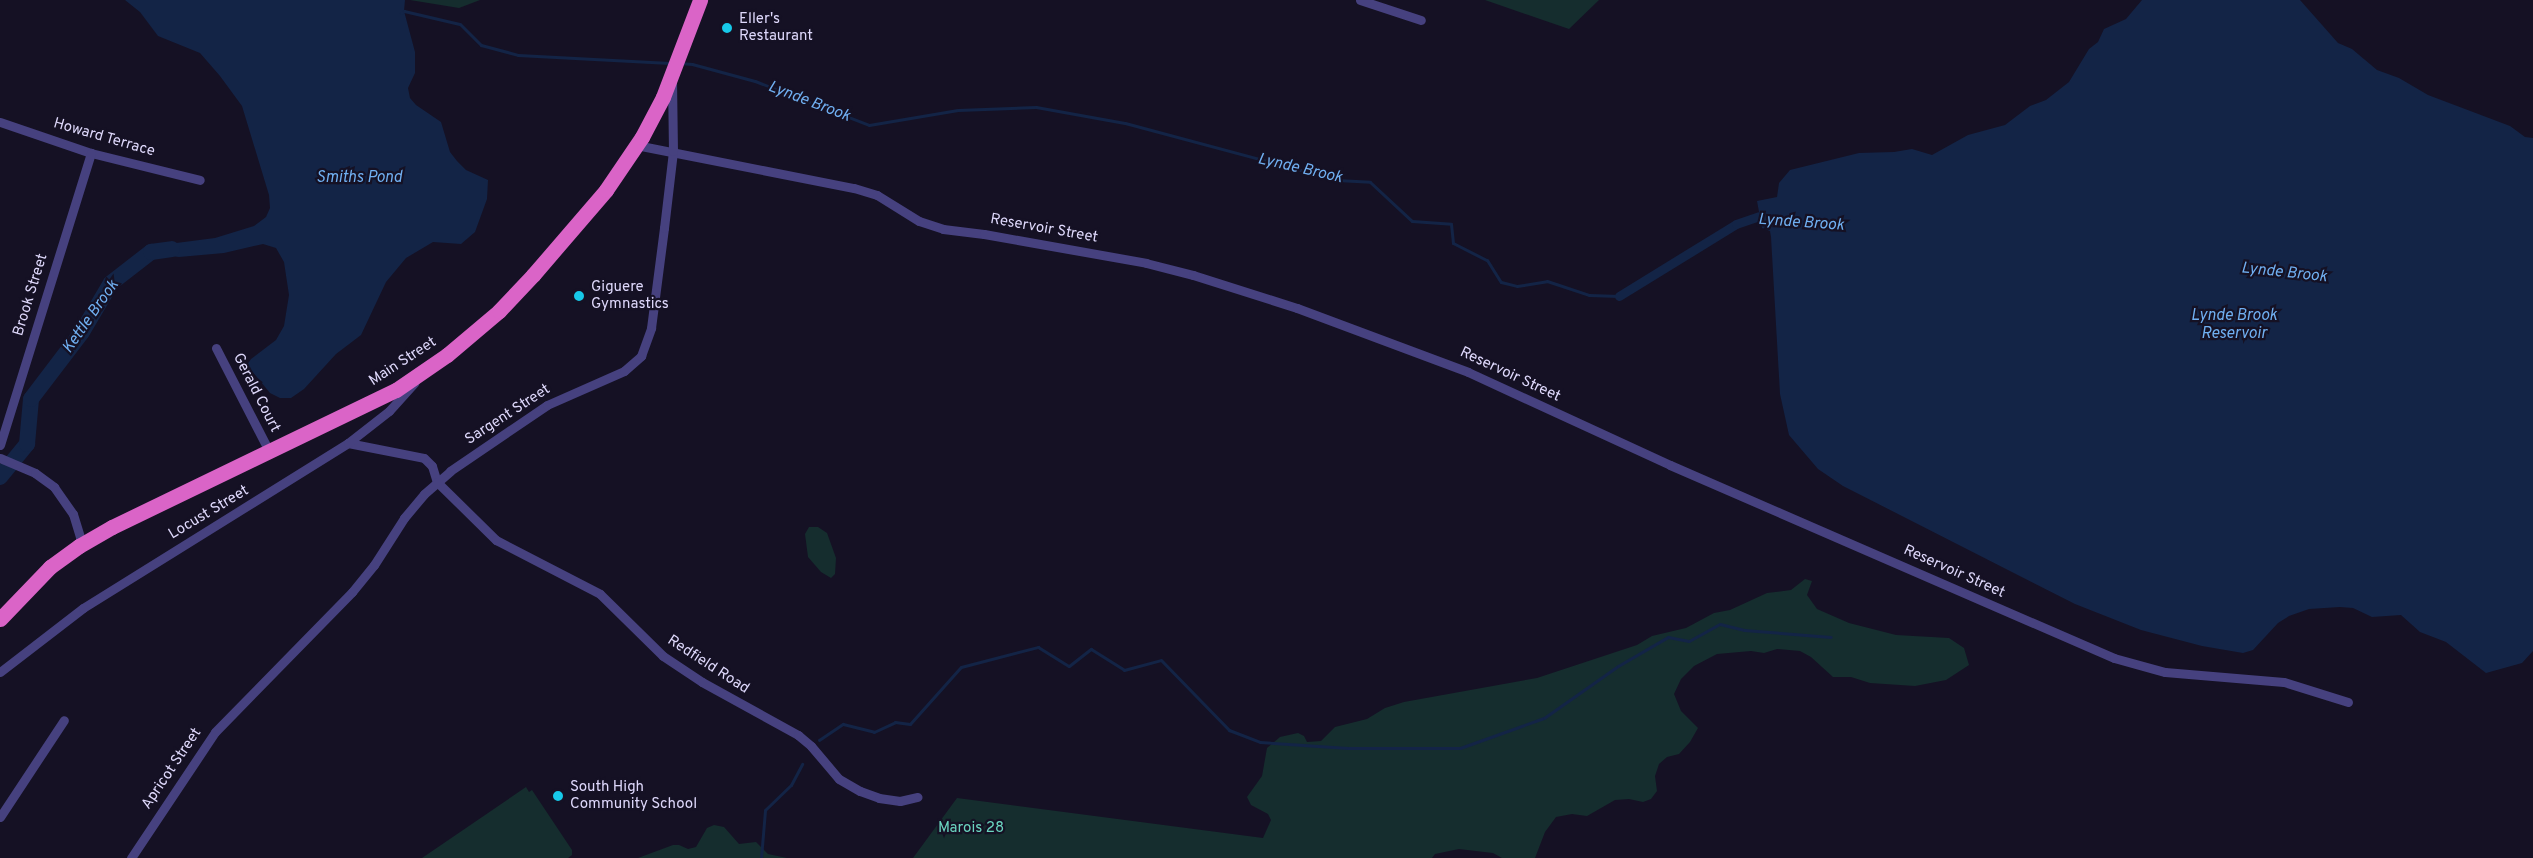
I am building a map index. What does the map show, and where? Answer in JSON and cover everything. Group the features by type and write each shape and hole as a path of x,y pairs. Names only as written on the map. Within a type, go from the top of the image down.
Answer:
{"highway":[{"name":"Main Street","path":"0,619 50,567 82,544 269,451 375,402 418,376 511,300 606,190 636,145 658,109 700,0"}],"street":[{"path":"1360,0 1421,20"},
{"name":"Sargent Street","path":"245,703 362,581 404,518 437,482 547,405 624,371 640,356 651,328 673,152 676,66"},
{"name":"Howard Terrace","path":"0,122 91,153 200,180"},
{"name":"Reservoir Street","path":"636,145 866,191 883,198 919,221 943,229 984,234 1146,263 1193,275 1297,308 1468,372 1670,465 2114,658 2165,672 2283,682 2348,702"},
{"name":"Brook Street","path":"0,445 91,153"},
{"name":"Gerald Court","path":"216,348 269,451"},
{"name":"Locust Street","path":"4,669 82,608 348,442 389,411 418,376"},
{"name":"Redfield Road","path":"348,442 419,455 432,466 437,482 496,540 600,594 663,656 702,682 798,735 812,746 839,779 850,786 889,800 907,801 918,797"},
{"path":"2,459 35,473 54,487 69,506 82,544"},
{"name":"Apricot Street","path":"131,858 207,743 245,703"},
{"path":"0,817 64,720"}],"green space":[{"path":"410,0 480,0 459,8"},
{"path":"1485,0 1599,0 1569,29"},
{"path":"809,527 818,527 827,533 836,558 835,574 831,578 821,572 808,557 805,534"},
{"name":"Marois 28","path":"1805,579 1812,581 1807,595 1817,609 1849,623 1896,635 1949,638 1964,648 1969,665 1946,680 1915,686 1870,683 1851,677 1833,677 1811,657 1800,651 1777,649 1764,653 1751,651 1717,654 1694,666 1681,679 1674,694 1681,711 1698,728 1690,742 1679,754 1667,757 1659,764 1655,776 1657,791 1651,799 1643,802 1629,799 1615,800 1587,816 1572,814 1556,817 1545,832 1535,858 1502,858 1493,853 1459,849 1435,854 1432,858 913,858 957,798 1263,838 1271,820 1268,814 1251,805 1247,797 1262,776 1267,748 1280,737 1298,733 1304,736 1307,742 1321,741 1335,727 1367,719 1385,708 1404,702 1537,678 1637,645 1652,636 1686,628 1714,613 1730,610 1767,593 1791,590"},
{"path":"526,787 529,792 532,790 572,850 572,855 568,858 422,858"},
{"path":"714,825 724,827 739,844 756,842 768,854 787,858 638,858 673,845 688,849 696,847 707,828"}],"water":[{"name":"Smiths Pond","path":"125,0 405,0 404,11 415,52 415,73 408,88 410,98 416,105 441,122 450,152 457,161 466,170 488,180 487,199 475,232 461,244 433,242 406,258 386,282 361,335 336,354 304,389 291,398 280,398 270,393 247,365 251,359 276,340 284,326 289,295 284,262 276,248 263,244 224,253 179,257 163,255 155,257 151,252 153,246 215,238 254,226 266,217 270,208 269,195 242,106 220,76 200,53 158,36 140,12"},
{"name":"Lynde Brook Reservoir","path":"2142,0 2300,0 2338,43 2352,49 2377,70 2399,78 2428,95 2510,126 2525,137 2533,138 2533,651 2522,663 2486,673 2446,642 2420,632 2401,615 2372,617 2353,608 2309,609 2289,616 2278,623 2253,650 2243,653 2202,646 2141,630 2075,604 1843,486 1818,469 1789,435 1780,394 1771,237 1770,231 1762,228 1757,201 1777,197 1779,183 1790,170 1859,153 1912,149 1932,155 1968,135 2005,125 2030,106 2046,100 2069,82 2089,49 2098,42 2104,29 2126,19"}],"waterway":[{"name":"Lynde Brook","path":"401,13 404,11 460,24 481,45 518,55 670,63"},
{"name":"Lynde Brook","path":"680,63 692,64 755,81 869,125 958,110 1036,107 1125,123 1337,180 1370,182 1412,221 1451,224 1453,243 1487,260 1501,282 1517,286 1547,281 1589,295 1619,296"},
{"name":"Lynde Brook","path":"1619,296 1736,224 1759,216"},
{"name":"Kettle Brook","path":"0,477 27,444 31,399 82,332 111,283 151,252 172,249"},
{"path":"819,740 843,724 874,732 895,722 910,724 961,667 1038,647 1069,666 1091,649 1124,670 1161,660 1229,730 1260,742 1348,748 1460,748 1544,718 1618,666 1668,637 1689,641 1720,624 1744,630 1831,637"},
{"path":"761,858 765,810 791,785 802,764"}],"place":[{"name":"Eller's Restaurant","path":"727,28"},
{"name":"Giguere Gymnastics","path":"579,296"},
{"name":"South High Community School","path":"558,796"}]}
